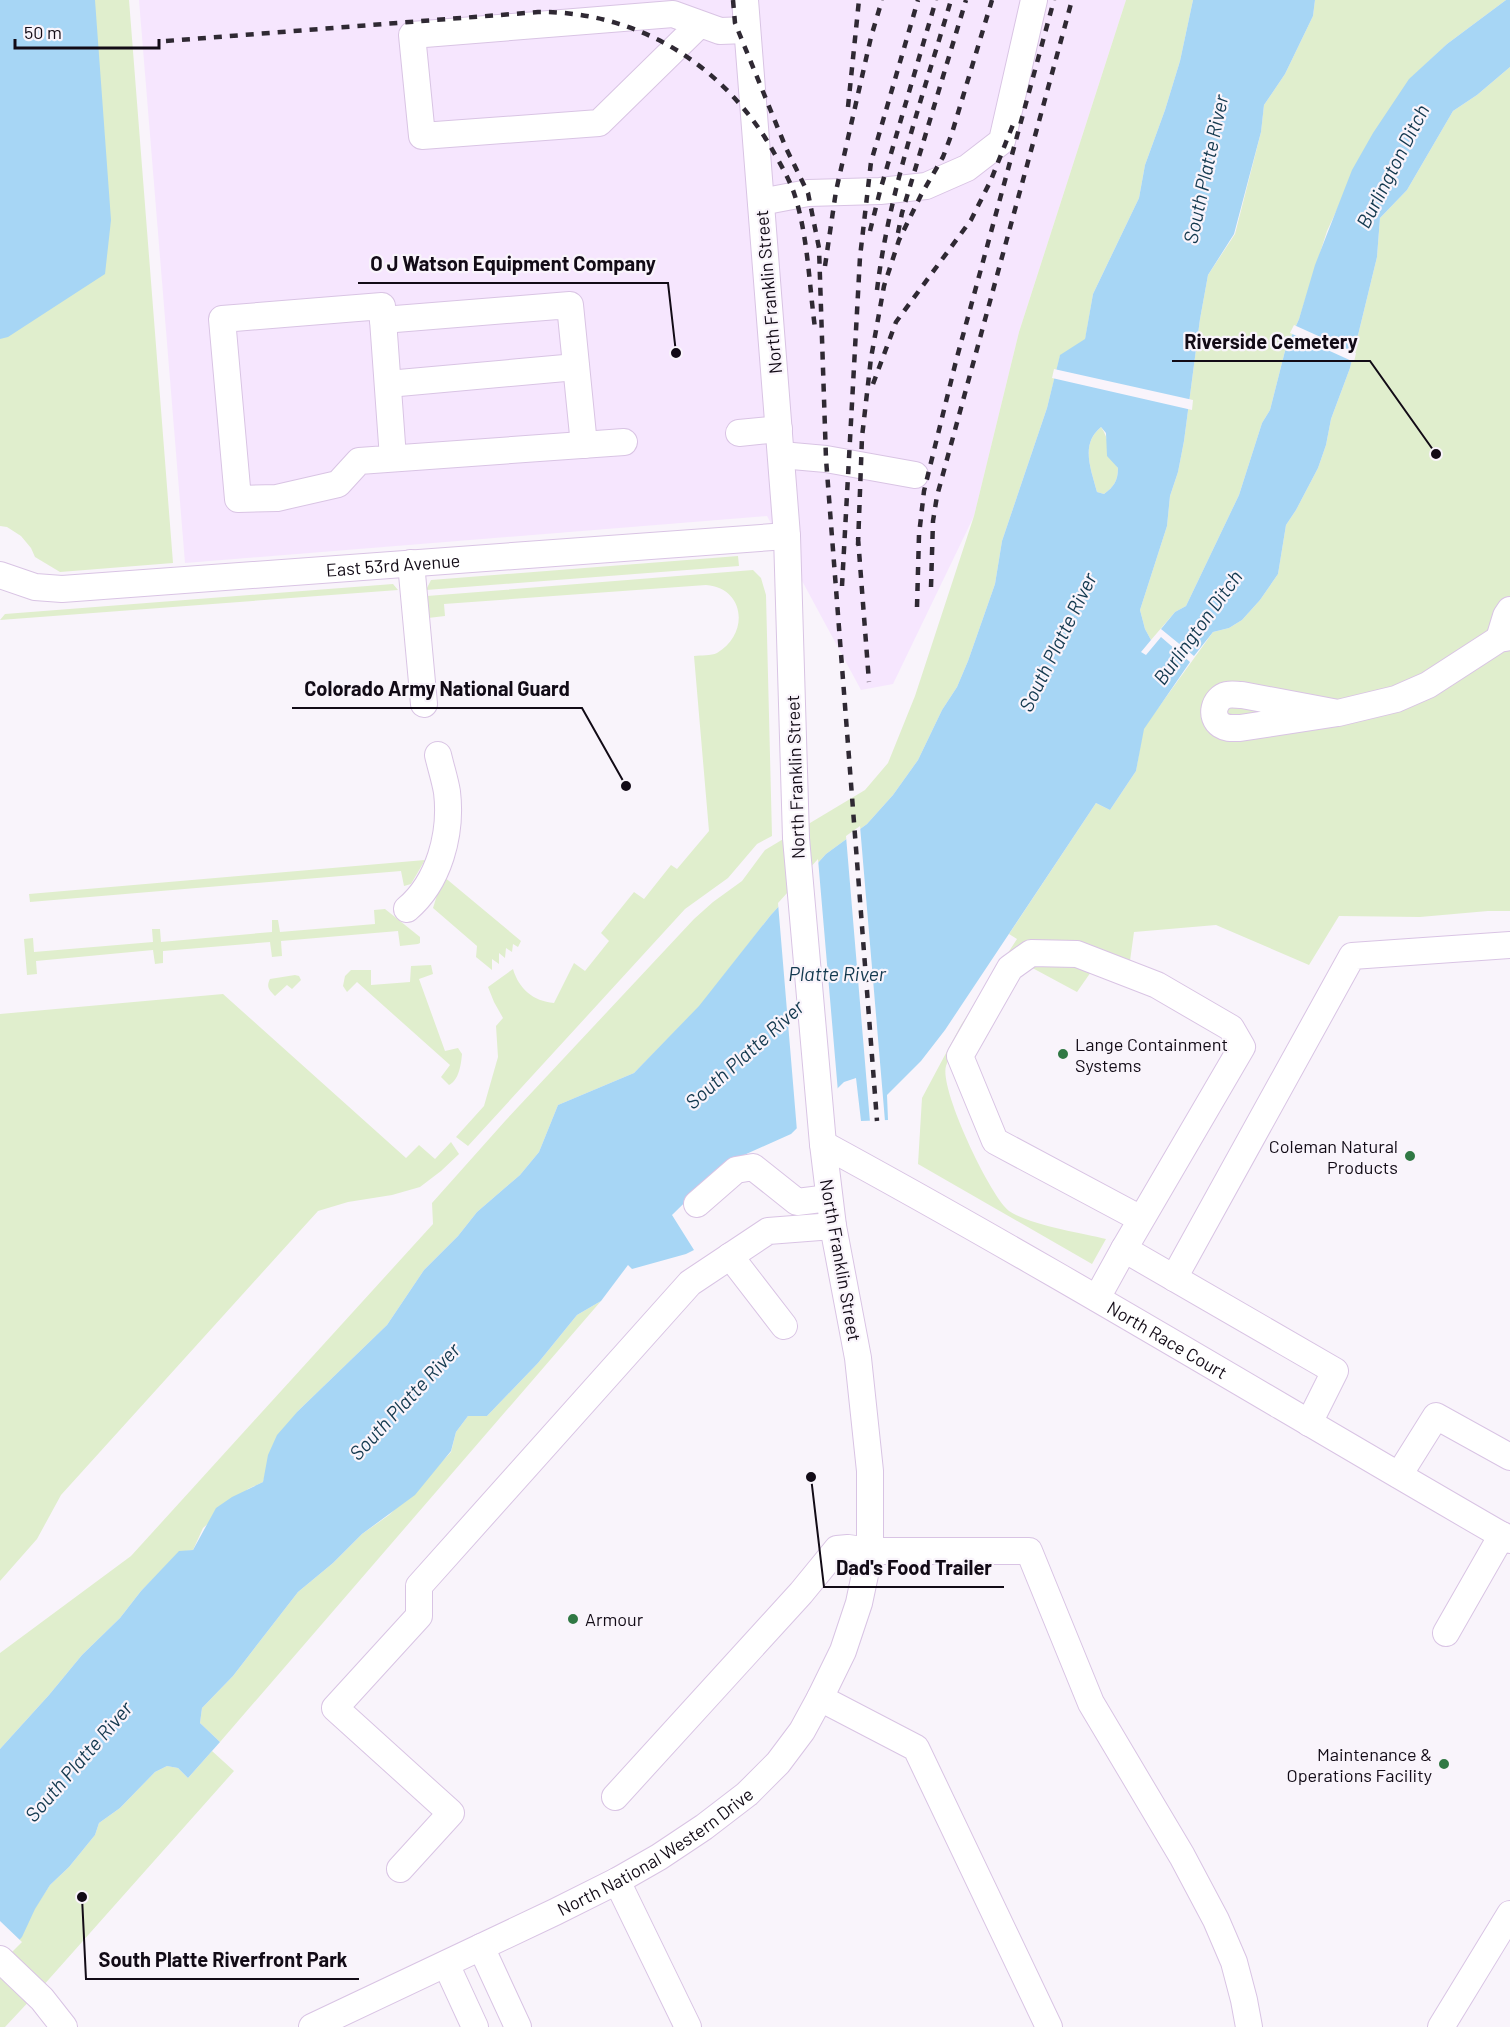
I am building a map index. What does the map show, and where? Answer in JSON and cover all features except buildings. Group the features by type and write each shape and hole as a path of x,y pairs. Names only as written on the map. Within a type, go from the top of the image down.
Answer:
{"street":[{"name":"North Franklin Street","path":"745,0 787,536 796,838 819,1112 832,1226 858,1358 870,1472 870,1551"},
{"path":"761,202 808,193 880,191 926,186 967,168 1002,141 1034,0"},
{"path":"700,24 599,123 422,136 412,35 673,14 720,31 747,30"},
{"path":"383,320 570,305 584,445"},
{"path":"393,458 382,306 222,319 238,499 277,498 338,484 359,461 624,442"},
{"path":"388,384 576,367"},
{"path":"739,433 779,429"},
{"path":"781,455 826,459 915,475"},
{"name":"East 53rd Avenue","path":"0,574 35,587 62,589 787,536"},
{"path":"411,563 424,704"},
{"path":"1338,713 1396,699 1428,685 1504,638 1506,616 1510,610"},
{"path":"407,909 429,882 444,844 448,818 447,798 438,756"},
{"path":"1174,1278 1352,956 1510,945"},
{"path":"1096,1298 1242,1047 1231,1028 1157,985 1077,954 1031,953 1010,968 960,1056 995,1141 1141,1219"},
{"name":"North Race Court","path":"823,1144 914,1193 1506,1538"},
{"path":"697,1204 736,1170 753,1167 797,1202 829,1198"},
{"path":"400,1869 450,1813 335,1708 419,1616 419,1586 690,1283 768,1231 832,1226"},
{"path":"1124,1249 1335,1371 1309,1423"},
{"path":"730,1256 784,1326"},
{"path":"1399,1475 1436,1416 1510,1457"},
{"path":"1446,1633 1506,1538"},
{"path":"615,1797 801,1593 837,1549 1029,1551 1090,1703 1182,1856 1216,1920 1234,1962 1249,2027"},
{"name":"North National Western Drive","path":"312,2027 617,1881 704,1827 747,1794 778,1763 796,1739 820,1698 843,1651 859,1603 870,1551"},
{"path":"820,1698 916,1748 1049,2027"},
{"path":"617,1881 688,2027"},
{"path":"1446,2025 1510,1914"},
{"path":"482,1947 518,2027"},
{"path":"0,1959 42,1999 64,2027"},
{"path":"446,1964 475,2027"}],"shaded area":[{"path":"139,0 1126,0 1019,332 974,516 893,684 861,690 767,516 185,563"}],"green space":[{"path":"0,0 129,0 173,563 60,572 35,557 21,536 7,527 0,526"},
{"path":"1126,0 1193,0 1180,61 1145,165 1139,198 1093,294 1085,340 1060,356 1047,408 1002,541 995,584 968,661 957,687 942,710 918,760 893,795 867,824 826,854 770,916 700,1006 634,1073 558,1105 539,1152 520,1175 477,1212 458,1236 424,1270 387,1325 298,1411 266,1471 263,1482 248,1489 203,1528 193,1550 179,1552 141,1591 120,1618 82,1655 0,1749 0,1653 131,1556 433,1224 432,1203 506,1120 694,919 742,881 765,850 865,790 888,763 915,696 974,516 1019,332"},
{"path":"1315,0 1506,0 1447,44 1410,79 1340,203 1327,231 1299,319 1285,351 1270,410 1262,423 1239,495 1186,606 1175,612 1151,640 1145,629 1140,610 1167,526 1170,496 1178,472 1208,275 1235,234 1261,132 1264,105 1285,74 1313,16"},
{"path":"1510,67 1510,911 1420,917 1339,916 1309,965 1216,925 1134,932 1129,968 1027,944 963,1032 947,1063 946,1078 950,1096 968,1141 990,1185 1001,1201 1009,1211 1029,1220 1106,1239 1092,1264 918,1164 922,1098 961,1025 1017,939 1009,934 1096,803 1110,810 1136,771 1143,729 1213,632 1229,628 1242,620 1260,600 1278,574 1286,525 1318,468 1326,445 1331,419 1350,368 1377,257 1380,218 1407,190 1453,111 1477,95"},
{"path":"1101,427 1118,468 1115,483 1104,494 1097,492 1089,457 1091,441"},
{"path":"738,556 739,566 426,590 431,580"},
{"path":"753,570 761,578 766,595 772,836 757,844 728,878 685,909 468,1146 456,1137 484,1106 498,1057 496,1026 503,1018 488,987 513,969 519,982 528,993 540,1000 554,1003 574,963 585,971 609,941 601,933 634,892 644,899 671,865 677,869 709,831 694,656 715,654 727,645 738,624 738,613 729,594 719,588 706,585 444,604 445,616 428,618 427,596"},
{"path":"393,584 398,590 0,620 5,614"},
{"path":"425,860 411,884 404,886 401,871 30,902 29,894"},
{"path":"443,876 521,941 518,947 513,944 512,952 506,948 505,958 499,953 499,964 492,959 492,970 476,957 477,946 433,908"},
{"path":"385,909 420,937 420,943 400,946 398,931 281,941 282,956 272,957 270,942 163,951 163,963 155,964 153,950 36,961 37,974 27,975 24,939 33,938 34,952 153,942 152,929 160,929 161,942 272,932 272,920 278,920 280,932 375,924 374,910"},
{"path":"1029,960 1093,969 1077,992 1025,964"},
{"path":"431,965 433,974 419,979 445,1051 458,1048 462,1054 457,1076 449,1085 441,1077 450,1065 357,982 347,992 343,986 345,976 351,970 371,970 371,985 410,982 411,966"},
{"path":"295,975 301,980 292,989 287,985 275,996 268,986 270,979"},
{"path":"223,994 406,1158 419,1145 435,1159 451,1142 459,1154 420,1187 392,1195 348,1202 318,1211 61,1495 37,1539 0,1581 0,1014"},
{"path":"601,1301 220,1742 200,1723 202,1708 233,1676 298,1592 333,1563 362,1534 389,1515 435,1469 451,1452 456,1432 468,1416 487,1416 538,1363 577,1315"},
{"path":"212,1751 234,1771 34,1996 5,2027 0,2027 0,1961 50,1885 69,1867 95,1835 99,1823 120,1808 155,1772 167,1766 178,1768 188,1778"}],"water":[{"path":"0,0 95,0 111,220 105,274 8,337 0,339"},
{"name":"Platte River","path":"1193,0 1315,0 1313,16 1285,74 1264,105 1261,132 1234,234 1208,275 1178,472 1170,496 1167,526 1140,610 1145,629 1151,640 1141,652 1146,655 1161,637 1190,662 1144,729 1136,771 1110,810 1096,803 945,1030 921,1061 887,1095 888,1120 861,1121 856,1078 844,1082 791,1134 724,1164 672,1215 694,1250 632,1269 628,1265 601,1301 577,1315 538,1363 487,1416 468,1416 456,1432 451,1451 415,1495 362,1534 333,1563 298,1592 233,1676 202,1708 200,1723 220,1742 188,1778 178,1768 167,1766 155,1772 120,1808 99,1823 95,1835 69,1867 50,1885 35,1909 22,1937 0,1961 0,1749 82,1655 120,1618 141,1591 179,1551 193,1550 216,1508 232,1497 263,1482 268,1455 277,1435 298,1411 387,1325 424,1270 458,1236 477,1212 520,1175 539,1152 558,1105 634,1073 699,1006 770,916 826,854 867,824 893,795 918,760 942,710 957,687 968,661 995,584 1002,541 1047,408 1060,355 1085,339 1093,294 1139,198 1145,165 1180,61","holes":["1101,427 1106,433 1107,456 1118,468 1115,483 1104,494 1097,492 1090,466 1089,449 1091,441"]},
{"name":"Burlington Ditch","path":"1506,0 1510,0 1510,67 1477,95 1453,111 1407,190 1380,218 1377,257 1350,368 1331,419 1326,445 1318,468 1286,525 1278,574 1260,600 1242,620 1229,628 1213,632 1194,656 1161,629 1175,612 1186,606 1239,495 1262,423 1270,410 1285,351 1299,319 1315,265 1352,170 1373,133 1409,79 1447,44"}],"pier":[{"path":"1294,325 1356,353 1354,362 1290,333"},
{"path":"1054,369 1193,400 1192,410 1052,378"},
{"path":"860,826 885,1121 870,1122 846,836"},
{"path":"818,859 838,1092 797,1131 778,903"},
{"path":"0,1921 22,1942 0,1964"}],"railway":[{"path":"733,0 735,23 786,148 808,193 819,248 826,459 877,1121"},
{"path":"848,107 859,0"},
{"path":"825,266 836,191 871,37 882,0"},
{"path":"842,586 860,257 871,162 918,0"},
{"path":"870,231 936,0"},
{"path":"877,290 882,253 898,180 951,0"},
{"path":"898,233 966,0"},
{"path":"858,545 862,437 871,358 884,286 899,240 943,157 992,0"},
{"path":"917,607 919,535 924,491 956,361 1054,0"},
{"path":"931,587 933,521 937,496 1072,0"},
{"path":"166,41 538,12 574,14 608,21 641,32 671,47 700,66 749,115 769,144 789,180 799,209 815,328"},
{"path":"873,384 896,322 971,220 991,180 1014,122"},
{"path":"858,538 869,682"}],"place":[{"name":"O J Watson Equipment Company","path":"676,353"},
{"name":"Riverside Cemetery","path":"1436,454"},
{"name":"Colorado Army National Guard","path":"626,786"},
{"name":"Lange Containment Systems","path":"1063,1054"},
{"name":"Coleman Natural Products","path":"1410,1156"},
{"name":"Dad's Food Trailer","path":"811,1477"},
{"name":"Armour","path":"573,1619"},
{"name":"Maintenance & Operations Facility","path":"1444,1764"},
{"name":"South Platte Riverfront Park","path":"82,1897"}],"water label":[{"name":"South Platte River","path":"1205,169"},
{"name":"South Platte River","path":"1057,642"},
{"name":"South Platte River","path":"744,1054"},
{"name":"South Platte River","path":"404,1401"},
{"name":"South Platte River","path":"78,1761"}]}
